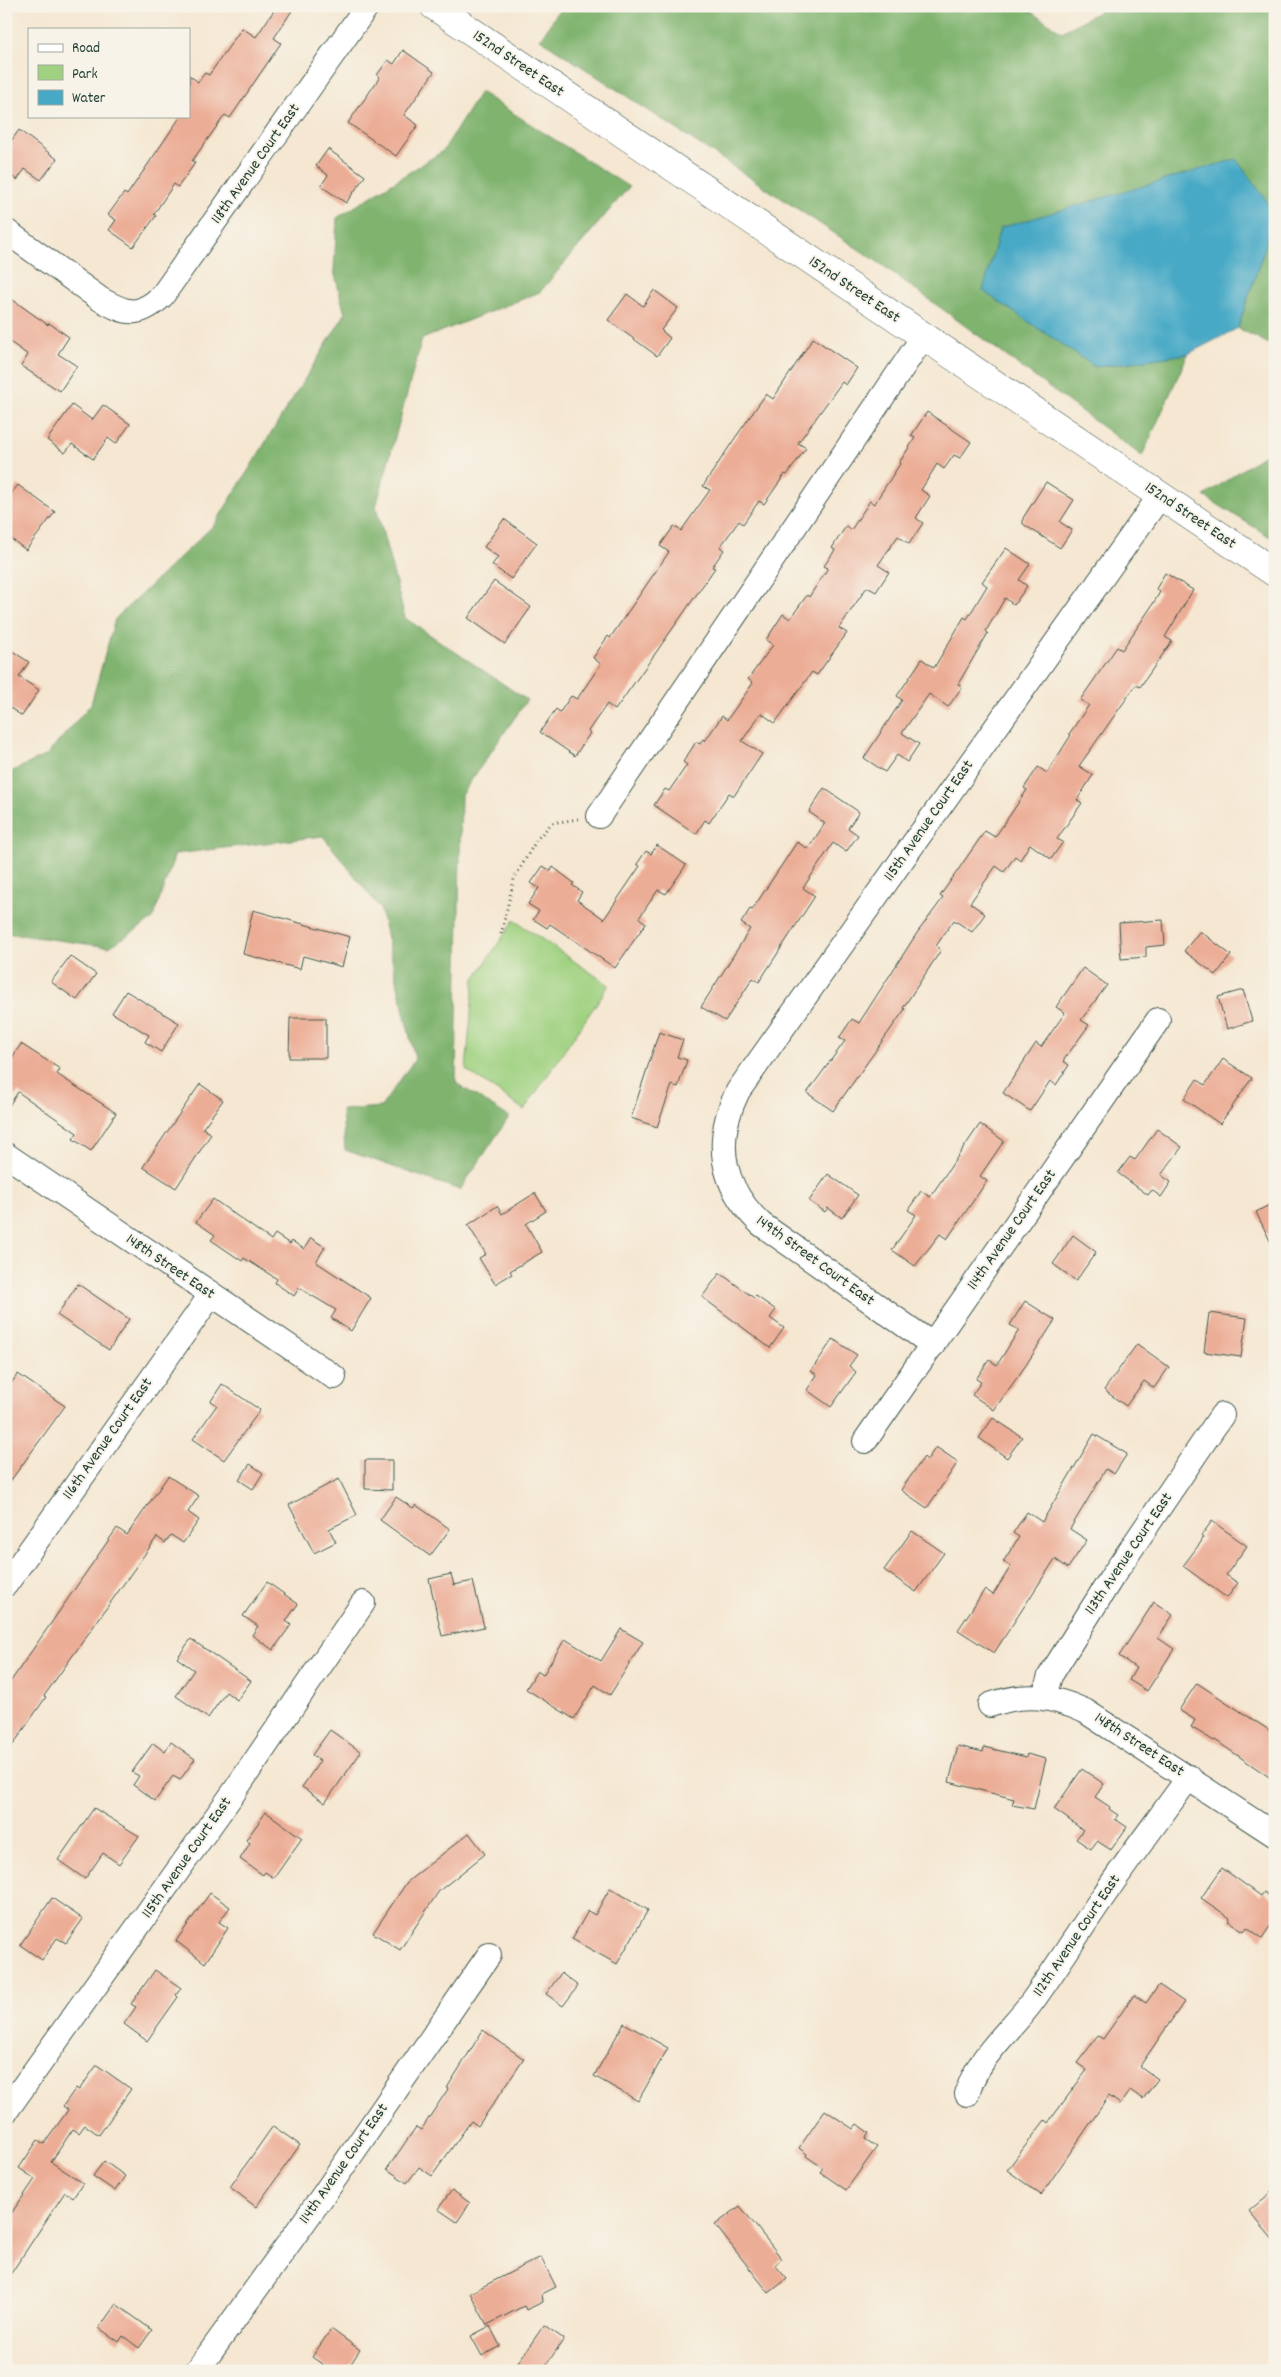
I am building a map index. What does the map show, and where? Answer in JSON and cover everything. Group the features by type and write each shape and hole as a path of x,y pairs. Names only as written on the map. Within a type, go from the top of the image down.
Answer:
{"main road":[{"name":"152nd Street East","path":"434,6 1275,573"}],"street":[{"name":"118th Avenue Court East","path":"6,231 100,299 116,308 138,313 151,307 162,296 367,6"},
{"path":"599,816 923,337"},
{"name":"115th Avenue Court East","path":"724,1156 725,1124 738,1091 1160,496"},
{"name":"114th Avenue Court East","path":"865,1441 1158,1020"},
{"name":"148th Street East","path":"6,1155 334,1377"},
{"name":"149th Street Court East","path":"724,1156 731,1183 739,1198 761,1224 933,1345"},
{"name":"116th Avenue Court East","path":"6,1584 211,1295"},
{"name":"113th Avenue Court East","path":"1044,1696 1050,1676 1112,1577 1222,1415"},
{"name":"115th Avenue Court East","path":"6,2111 234,1792 363,1603"},
{"name":"148th Street East","path":"990,1705 999,1701 1044,1696 1065,1702 1085,1711 1275,1835"},
{"name":"112th Avenue Court East","path":"967,2094 980,2067 1011,2025 1032,2002 1101,1900 1189,1778"},
{"name":"114th Avenue Court East","path":"197,2371 322,2197 489,1955"}],"path":[{"path":"501,934 514,879 537,839 552,824 599,816"}],"green space":[{"path":"562,6 1023,6 1062,32 1109,6 1275,6 1275,212 1236,160 1000,228 983,291 1095,367 1188,354 1142,456 881,264 540,39"},
{"path":"480,92 629,187 540,292 422,339 376,507 405,618 527,700 461,795 456,1083 509,1117 460,1190 345,1150 342,1110 381,1107 415,1059 380,908 323,836 175,854 153,919 109,947 6,933 6,774 47,755 91,704 115,619 215,524 345,314 334,271 337,218 443,151"},
{"path":"1275,217 1275,347 1238,328"},
{"path":"1275,447 1275,540 1204,496"},
{"path":"514,920 609,985 524,1110 466,1070 474,980"}],"water":[{"path":"1236,159 1275,212 1275,217 1238,328 1188,354 1095,367 983,291 1000,228"}],"building":[{"path":"277,6 295,6 274,38 281,43 230,118 225,115 192,161 195,163 178,187 174,184 154,214 156,216 133,247 109,230 116,220 108,215 124,193 127,195 180,118 190,118 190,76 198,82 205,73 209,75 242,28 256,37"},
{"path":"403,50 434,72 404,115 418,125 396,156 348,123 380,77 377,75 388,60 394,64"},
{"path":"19,130 57,159 41,180 25,169 17,180 6,172 6,148"},
{"path":"328,149 365,176 346,203 321,186 328,175 316,166"},
{"path":"654,290 678,308 661,330 670,338 657,356 608,320 627,294 643,306"},
{"path":"6,295 48,325 49,323 69,337 58,354 77,366 60,391 21,366 28,355 6,339"},
{"path":"813,338 857,368 846,385 842,382 798,443 806,448 787,475 785,474 764,504 759,501 743,524 739,521 720,547 724,550 712,567 715,568 615,710 607,704 588,731 590,733 575,756 540,732 556,709 560,712 571,696 577,699 601,664 593,658 608,636 610,638 669,552 660,546 674,526 681,531 710,490 703,486 735,438 766,394 773,399"},
{"path":"72,405 92,420 103,405 130,424 116,444 108,438 93,459 72,444 65,453 47,440"},
{"path":"927,412 971,442 960,458 954,455 944,469 937,464 921,490 930,496 916,518 923,523 909,544 898,536 878,565 889,572 876,592 867,587 839,628 847,633 817,675 812,672 775,723 761,713 742,741 762,754 734,796 729,793 709,823 705,820 696,834 654,805 665,789 669,791 687,765 683,762 696,742 700,744 703,739 705,741 722,716 727,720 753,683 748,679 773,645 766,640 783,614 790,619 807,595 809,597 828,568 824,566 835,550 832,548 846,526 851,530 870,501 874,504 915,438 911,436"},
{"path":"1046,482 1074,500 1060,522 1072,530 1060,548 1023,524 1023,518"},
{"path":"18,485 55,512 26,550 6,535 6,500"},
{"path":"504,519 537,543 511,579 492,565 498,557 484,547"},
{"path":"1006,548 1030,564 1019,580 1027,586 1014,605 1005,598 986,631 988,633 958,684 962,687 948,707 929,694 902,733 919,744 907,762 897,755 885,772 864,758 902,700 897,696 922,659 934,668 964,617 967,619 987,586 982,582"},
{"path":"1165,573 1193,590 1165,637 1172,641 1140,687 1136,685 1079,766 1093,775 1077,800 1082,803 1057,839 1063,842 1051,859 1030,844 1020,860 1015,856 1004,872 996,866 970,903 985,914 972,932 954,920 936,946 941,950 903,1008 905,1009 833,1111 807,1093 845,1041 839,1038 852,1019 859,1023 917,933 943,898 940,896 985,831 995,837 1027,790 1024,788 1038,767 1047,773 1071,735 1069,734 1089,705 1080,700 1117,647 1122,650 1151,607 1160,592 1156,589"},
{"path":"494,581 531,607 505,644 468,618"},
{"path":"6,647 29,662 19,677 39,690 22,716 6,705"},
{"path":"824,788 859,812 848,828 858,835 846,852 833,843 803,888 815,896 759,982 753,978 725,1021 701,1007 750,929 741,923 750,909 752,910 797,842 808,849 825,823 809,812"},
{"path":"657,845 686,865 666,894 658,890 639,918 646,923 615,968 550,924 547,928 533,919 539,911 528,904 539,888 531,883 543,866 551,871 553,867 574,883 572,885 582,892 577,900 604,919 640,866 637,864 646,851 651,854"},
{"path":"253,910 350,937 342,967 303,956 300,969 243,954"},
{"path":"1163,920 1165,945 1146,947 1146,957 1121,959 1119,923"},
{"path":"1200,931 1231,955 1216,975 1184,951"},
{"path":"70,956 96,974 77,1000 51,982"},
{"path":"1083,968 1107,985 1081,1020 1089,1025 1063,1061 1069,1065 1056,1085 1050,1081 1030,1111 1003,1093 1036,1043 1041,1047 1065,1013 1056,1007"},
{"path":"1243,990 1252,1021 1227,1029 1218,997"},
{"path":"126,991 179,1023 161,1052 145,1042 149,1035 112,1013"},
{"path":"290,1018 326,1018 326,1058 289,1058"},
{"path":"659,1032 683,1040 677,1057 687,1060 678,1087 672,1085 657,1127 631,1118"},
{"path":"21,1044 60,1069 57,1074 116,1113 91,1151 73,1139 77,1133 18,1092 6,1110 6,1067"},
{"path":"1223,1059 1252,1078 1220,1124 1184,1099 1197,1079 1205,1085"},
{"path":"200,1084 223,1100 203,1128 211,1134 176,1188 143,1167"},
{"path":"980,1124 1004,1141 980,1176 987,1181 947,1239 940,1234 915,1266 892,1250 916,1215 908,1210 921,1191 930,1197"},
{"path":"1157,1129 1182,1147 1161,1175 1171,1182 1161,1197 1152,1190 1148,1195 1118,1173 1130,1157 1135,1160"},
{"path":"828,1174 858,1195 842,1218 828,1208 825,1212 809,1201"},
{"path":"535,1193 546,1211 526,1224 542,1252 510,1271 512,1274 495,1284 479,1258 486,1254 468,1225 497,1206 502,1214"},
{"path":"213,1199 271,1240 275,1234 290,1244 292,1241 304,1249 311,1238 325,1247 316,1262 371,1298 351,1331 331,1318 336,1310 299,1288 294,1296 275,1283 277,1279 244,1258 242,1261 211,1240 215,1235 196,1222"},
{"path":"1275,1202 1275,1251 1256,1212"},
{"path":"1073,1235 1096,1252 1076,1281 1053,1264"},
{"path":"720,1273 754,1298 756,1296 776,1310 770,1318 784,1328 770,1348 702,1297"},
{"path":"78,1284 129,1319 109,1350 57,1315"},
{"path":"1025,1301 1055,1320 994,1410 972,1395 981,1382 976,1379 989,1360 997,1365 1019,1330 1010,1325"},
{"path":"1209,1313 1247,1318 1241,1357 1204,1352"},
{"path":"833,1339 857,1355 849,1366 856,1372 831,1407 807,1390 817,1375 811,1371"},
{"path":"1137,1344 1169,1367 1154,1388 1144,1381 1126,1406 1104,1390"},
{"path":"18,1374 65,1406 6,1487 6,1390"},
{"path":"222,1384 260,1410 224,1460 193,1439 217,1405 211,1401"},
{"path":"993,1418 1022,1437 1007,1458 979,1438"},
{"path":"1094,1434 1127,1454 1114,1474 1106,1469 1070,1529 1087,1540 1068,1568 1055,1559 994,1653 958,1630 985,1589 993,1595 1011,1566 1003,1562 1019,1537 1013,1533 1027,1512 1042,1522"},
{"path":"936,1447 958,1462 927,1508 901,1490 924,1457 927,1460"},
{"path":"365,1460 392,1460 392,1490 365,1489"},
{"path":"250,1464 263,1473 253,1489 239,1480"},
{"path":"168,1476 199,1496 188,1512 199,1520 183,1543 171,1535 165,1543 157,1537 44,1696 46,1697 6,1755 6,1688 117,1528 127,1535"},
{"path":"339,1479 357,1515 329,1529 336,1542 314,1553 289,1505"},
{"path":"396,1497 413,1508 416,1505 450,1529 430,1556 380,1520"},
{"path":"1212,1521 1247,1546 1226,1575 1238,1583 1227,1598 1183,1566 1201,1542 1203,1538 1201,1536"},
{"path":"912,1531 944,1553 916,1592 884,1570"},
{"path":"451,1574 454,1585 473,1581 484,1627 442,1636 429,1579"},
{"path":"267,1582 298,1604 286,1621 291,1625 273,1650 252,1635 258,1626 243,1616"},
{"path":"1154,1602 1173,1615 1158,1638 1174,1649 1147,1691 1129,1680 1136,1668 1119,1656"},
{"path":"621,1629 643,1642 610,1695 595,1685 574,1719 526,1689 537,1671 543,1675 565,1639 601,1661"},
{"path":"191,1639 251,1681 237,1700 226,1692 208,1718 176,1696 194,1670 177,1658"},
{"path":"1197,1683 1275,1734 1275,1781 1215,1740 1191,1727 1195,1720 1179,1710"},
{"path":"330,1730 361,1752 325,1803 302,1787 320,1761 312,1755"},
{"path":"171,1742 195,1759 180,1780 173,1776 155,1801 133,1785 139,1776 132,1772 153,1743 165,1752"},
{"path":"958,1746 983,1752 984,1747 1026,1757 1027,1754 1046,1759 1034,1809 1012,1805 1014,1799 949,1782"},
{"path":"1082,1769 1104,1784 1095,1797 1110,1807 1109,1809 1118,1815 1115,1819 1127,1827 1111,1850 1097,1841 1091,1849 1076,1839 1083,1830 1054,1809"},
{"path":"94,1808 139,1836 119,1864 103,1853 85,1879 58,1860"},
{"path":"266,1812 302,1838 274,1878 265,1872 263,1875 240,1859 250,1843 246,1840"},
{"path":"469,1833 485,1854 439,1891 400,1950 373,1933 407,1882"},
{"path":"1222,1868 1261,1896 1264,1892 1275,1900 1275,1919 1262,1938 1247,1927 1244,1931 1228,1921 1230,1918 1201,1898"},
{"path":"610,1888 648,1910 617,1964 572,1939 588,1911 595,1915"},
{"path":"210,1893 230,1907 219,1922 228,1928 205,1963 176,1941"},
{"path":"52,1898 83,1919 66,1943 57,1938 42,1960 20,1945"},
{"path":"155,1970 181,1988 176,1995 178,1997 147,2041 124,2024 136,2007 131,2004"},
{"path":"561,1973 578,1986 563,2006 546,1994"},
{"path":"1159,1985 1184,2002 1140,2066 1158,2079 1143,2099 1130,2090 1120,2104 1109,2096 1041,2195 1007,2170 1045,2120 1048,2123 1087,2070 1077,2063 1098,2036 1103,2039 1134,1995 1146,2003"},
{"path":"624,2023 668,2048 638,2101 594,2076"},
{"path":"483,2030 524,2059 478,2126 471,2121 432,2176 419,2167 407,2183 387,2169 416,2127 421,2130"},
{"path":"97,2065 131,2089 99,2135 85,2125 79,2133 73,2129 51,2162 83,2183 73,2198 65,2192 6,2281 6,2221 35,2179 19,2168 38,2140 44,2144 68,2110 63,2106 76,2088 79,2090"},
{"path":"825,2110 853,2129 857,2124 869,2133 865,2139 877,2147 846,2190 820,2172 823,2168 806,2156 807,2154 799,2148"},
{"path":"273,2126 300,2145 256,2207 230,2187"},
{"path":"104,2161 125,2176 115,2191 93,2176"},
{"path":"1275,2189 1275,2242 1249,2211"},
{"path":"452,2190 470,2203 457,2222 438,2209"},
{"path":"740,2206 782,2259 775,2265 787,2279 769,2293 715,2225"},
{"path":"541,2257 556,2287 542,2294 543,2302 526,2310 524,2306 487,2325 470,2293"},
{"path":"116,2304 152,2330 139,2348 123,2336 119,2342 99,2328"},
{"path":"544,2325 564,2339 542,2371 512,2371"},
{"path":"490,2326 500,2346 482,2356 471,2336"},
{"path":"331,2329 360,2350 346,2371 332,2371 312,2357"}]}
